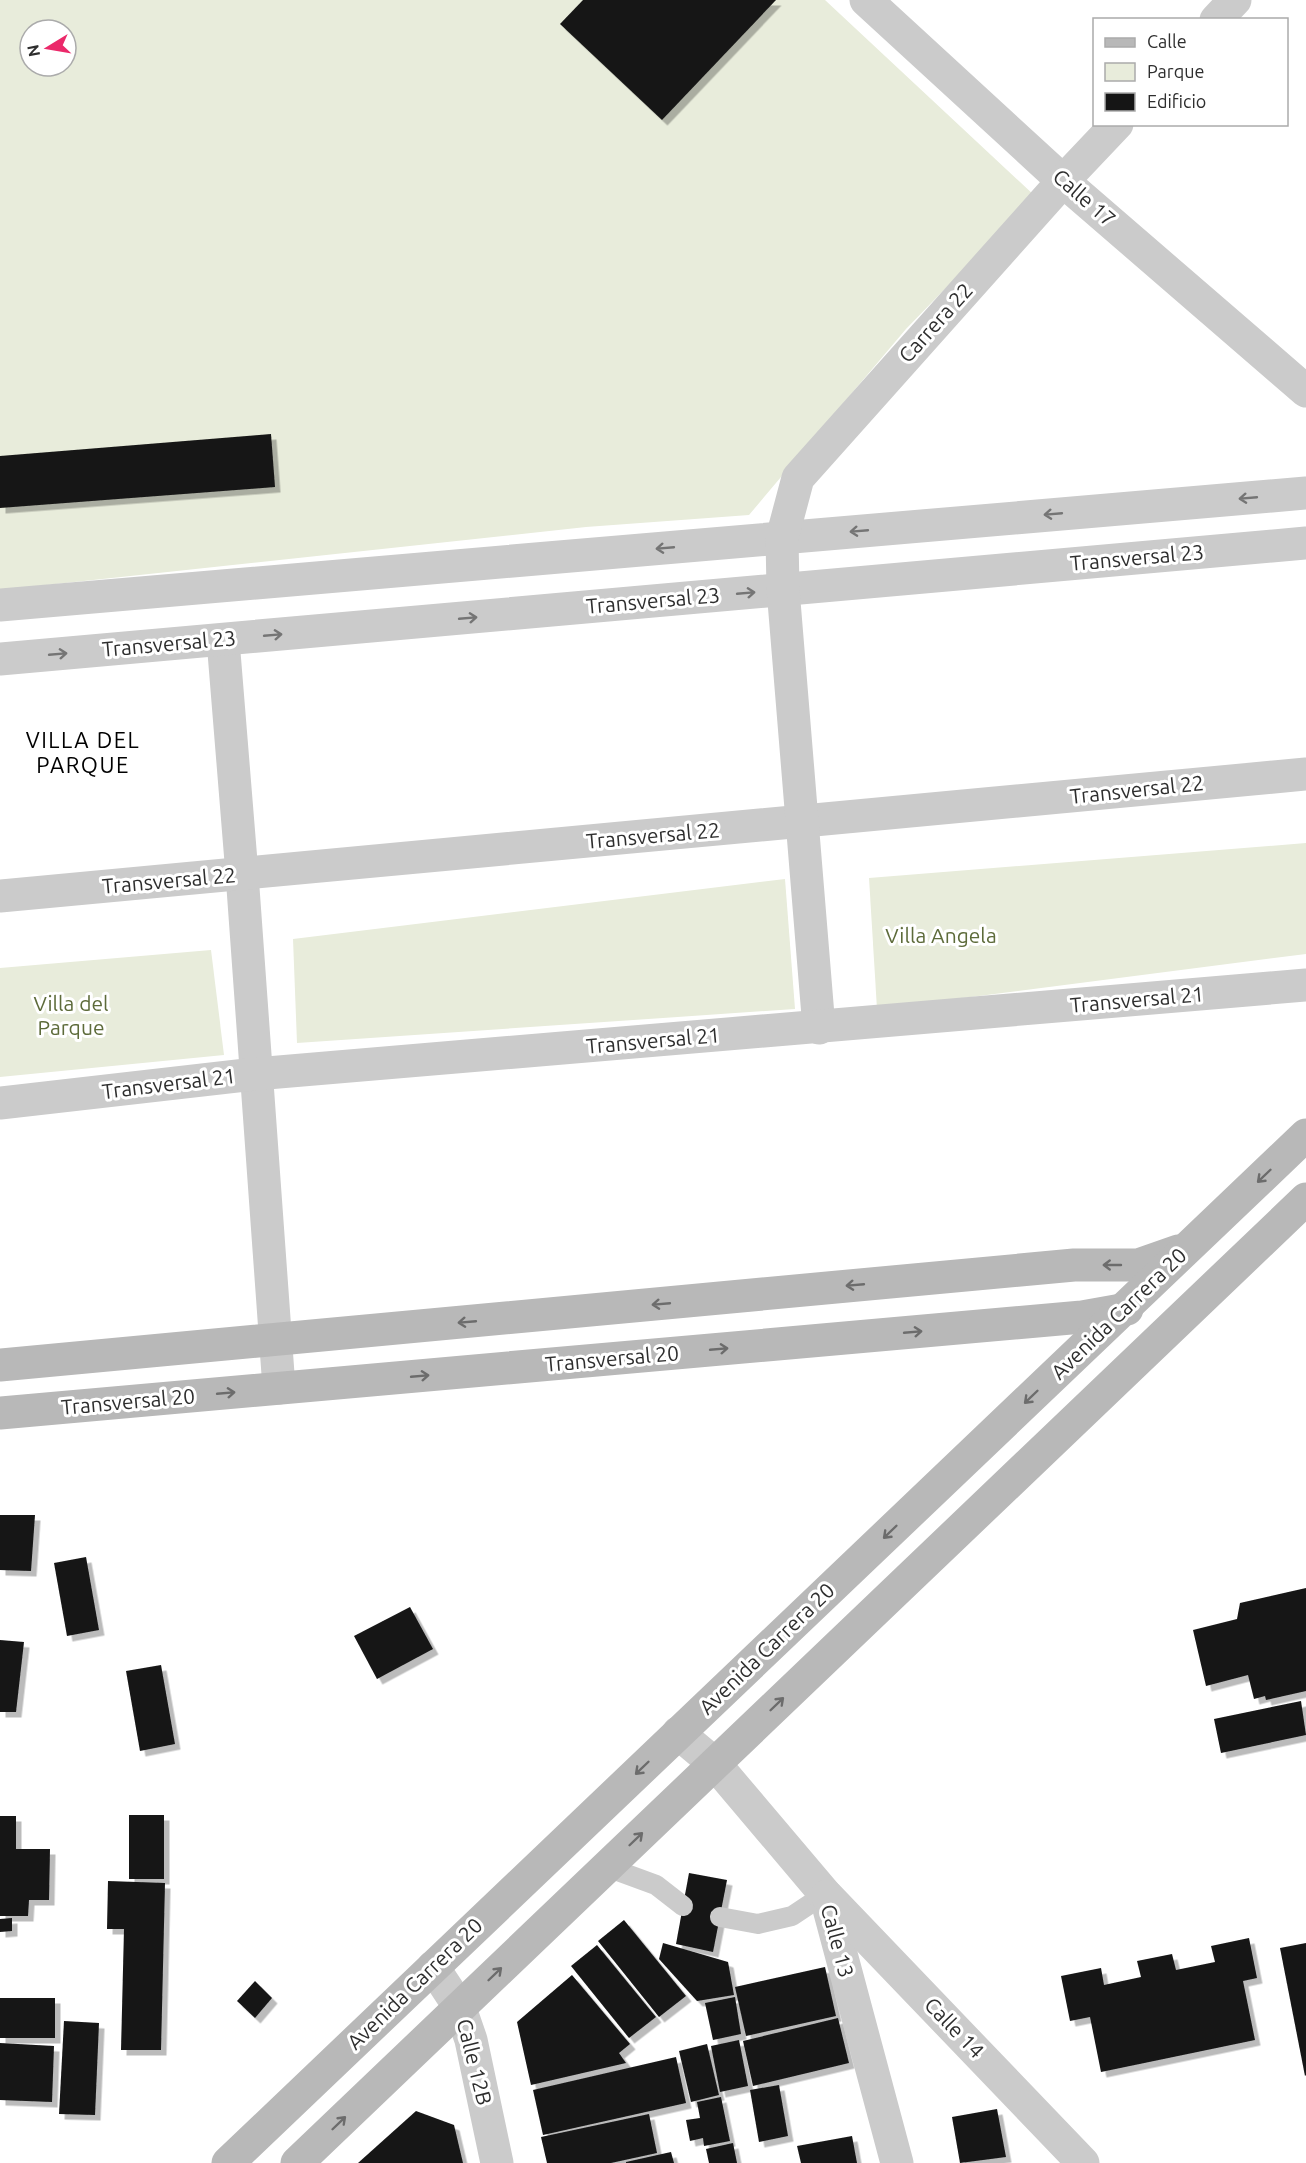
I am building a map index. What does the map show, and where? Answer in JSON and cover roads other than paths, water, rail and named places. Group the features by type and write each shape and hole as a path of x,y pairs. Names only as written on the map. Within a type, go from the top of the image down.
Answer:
{"main road":[{"name":"Avenida Carrera 20","path":"228,2163 1306,1135"},
{"path":"297,2163 1306,1199"},
{"path":"0,1365 1074,1265 1138,1265 1189,1247"},
{"name":"Transversal 20","path":"0,1413 1082,1317 1123,1310 1220,1282"}],"street":[{"name":"Calle 17","path":"866,0 1063,181 1306,391"},
{"path":"1218,18 1235,0"},
{"name":"Carrera 22","path":"819,1028 783,589 782,538 798,478 1063,181 1115,126"},
{"path":"0,604 1306,493"},
{"name":"Transversal 23","path":"0,660 1306,543"},
{"path":"223,640 279,1388"},
{"name":"Transversal 22","path":"0,896 802,823 1306,774"},
{"name":"Transversal 21","path":"0,1104 255,1074 1306,985"},
{"name":"Calle 13","path":"678,1733 715,1764 825,1894 897,2163"},
{"name":"Calle 14","path":"825,1894 1083,2163"},
{"name":"Calle 12B","path":"433,1967 460,2007 471,2040 497,2163"}],"lane":[{"path":"607,1867 656,1885 683,1906"},
{"path":"720,1917 758,1924 792,1916 825,1894"}],"district":[{"name":"VILLA DEL PARQUE","path":"83,752"}],"park label":[{"name":"Villa Angela","path":"941,936"},
{"name":"Villa del Parque","path":"71,1016"}]}
